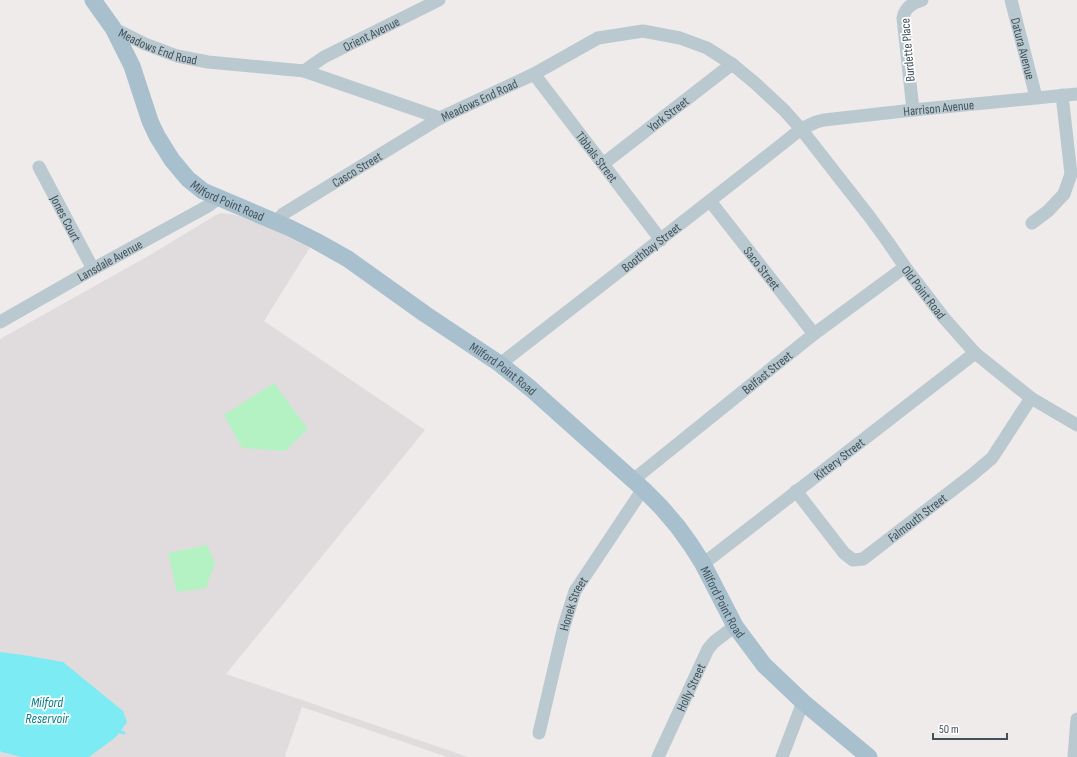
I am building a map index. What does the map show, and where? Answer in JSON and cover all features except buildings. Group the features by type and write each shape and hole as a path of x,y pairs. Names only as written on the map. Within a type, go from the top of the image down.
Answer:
{"main road":[{"name":"Meadows End Road","path":"93,0 113,28"},
{"name":"Milford Point Road","path":"113,28 132,66 150,121 177,167 194,184 202,191 276,222 316,241 348,259 500,364 530,388 638,484 661,507 691,545 735,626 764,664 803,702 870,757"}],"street":[{"name":"Orient Avenue","path":"304,71 324,57 439,0"},
{"name":"Burdette Place","path":"913,110 903,18 904,12 908,6 922,0"},
{"name":"Datura Avenue","path":"1012,0 1036,97"},
{"name":"Meadows End Road","path":"113,28 159,50 192,60 304,71 440,118 534,74 598,38 643,31 680,38 707,48 732,64 769,96 801,129"},
{"name":"York Street","path":"603,164 732,64"},
{"name":"Tibbals Street","path":"534,74 661,240"},
{"name":"Harrison Avenue","path":"801,129 824,120 1036,97 1077,94"},
{"path":"1032,223 1048,211 1064,194 1071,174 1062,96"},
{"name":"Casco Street","path":"276,222 282,215 440,118"},
{"name":"Boothbay Street","path":"500,364 573,306 661,240 801,129"},
{"name":"Old Point Road","path":"801,129 944,318 975,353 1031,398 1075,421"},
{"name":"Jones Court","path":"39,167 93,269"},
{"name":"Lansdale Avenue","path":"0,322 208,206 219,198"},
{"name":"Saco Street","path":"710,201 814,334"},
{"name":"Belfast Street","path":"638,484 814,334 905,267"},
{"name":"Kittery Street","path":"702,564 975,353"},
{"name":"Falmouth Street","path":"796,491 844,553 854,560 863,559 966,480 992,458 1031,398"},
{"name":"Honek Street","path":"539,733 564,626 576,591 638,484"},
{"name":"Holly Street","path":"658,757 708,649 714,642 735,626"},
{"path":"782,757 803,702"},
{"path":"1074,757 1077,719"}],"shaded area":[{"path":"221,213 246,218 311,246 264,321 425,430 226,674 468,757 447,757 302,707 285,756 286,757 0,757 0,339 150,255"}],"green space":[{"path":"274,383 308,429 285,451 242,448 224,415"},
{"path":"207,545 215,563 206,588 177,592 168,553"}],"water":[{"name":"Milford Reservoir","path":"0,652 63,662 123,711 127,722 116,737 89,757 21,757 0,751"}],"waterway":[{"path":"118,731 124,733"}]}
